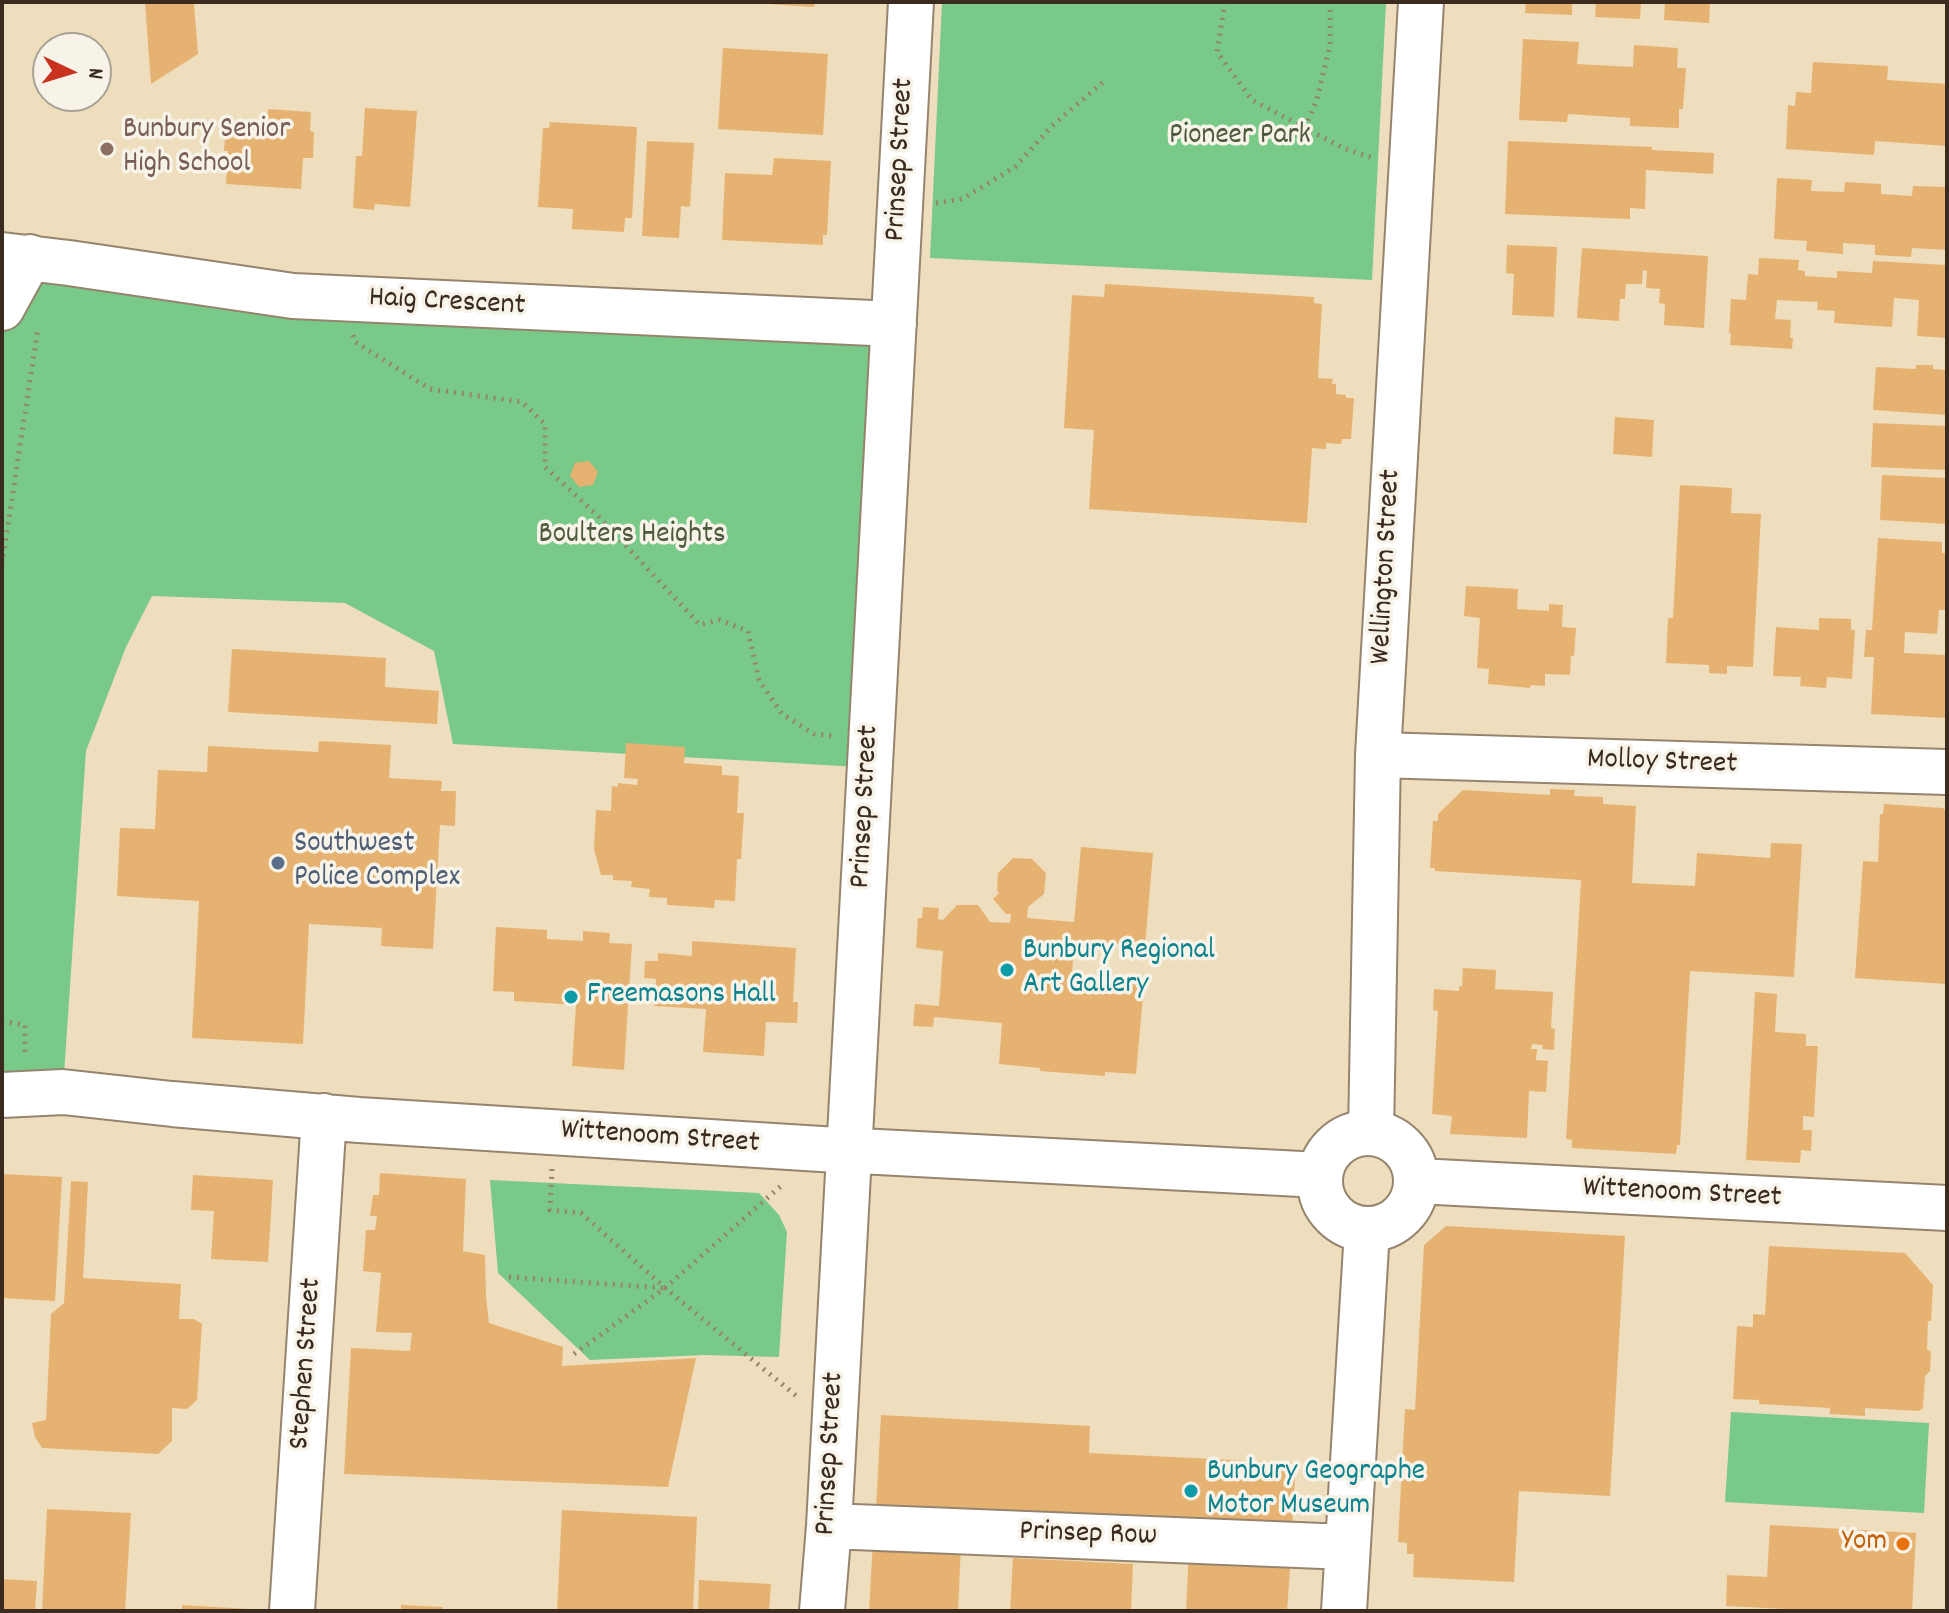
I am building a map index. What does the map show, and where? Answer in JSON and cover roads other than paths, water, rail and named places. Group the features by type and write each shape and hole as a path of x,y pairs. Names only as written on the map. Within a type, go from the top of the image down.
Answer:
{"street":[{"name":"Prinsep Street","path":"822,1611 829,1526 835,1150 871,738 911,2"},
{"name":"Wellington Street","path":"1371,1133 1378,755 1421,2"},
{"name":"Haig Crescent","path":"16,256 293,296 341,300 894,324"},
{"path":"16,256 20,315"},
{"name":"Molloy Street","path":"1378,755 1947,772"},
{"name":"Wittenoom Street","path":"14,1094 63,1092 188,1106 553,1133 1320,1175"},
{"name":"Stephen Street","path":"292,1611 324,1116"},
{"path":"1360,1133 1377,1133 1393,1139 1405,1150 1414,1164 1417,1181 1407,1210 1396,1221 1382,1228 1367,1230 1352,1227 1328,1209 1321,1195 1320,1175 1323,1163 1337,1143 1360,1133"},
{"name":"Wittenoom Street","path":"1417,1181 1947,1208"},
{"path":"1344,1611 1367,1230"},
{"name":"Prinsep Row","path":"829,1526 1347,1547"}],"place":[{"name":"Bunbury Senior High School","path":"107,149"},
{"name":"Southwest Police Complex","path":"278,863"},
{"name":"Bunbury Regional Art Gallery","path":"1007,970"},
{"name":"Freemasons Hall","path":"571,997"},
{"name":"Bunbury Geographe Motor Museum","path":"1191,1491"},
{"name":"Yom","path":"1903,1544"}],"park label":[{"name":"Pioneer Park","path":"1240,138"},
{"name":"Boulters Heights","path":"632,537"}]}
